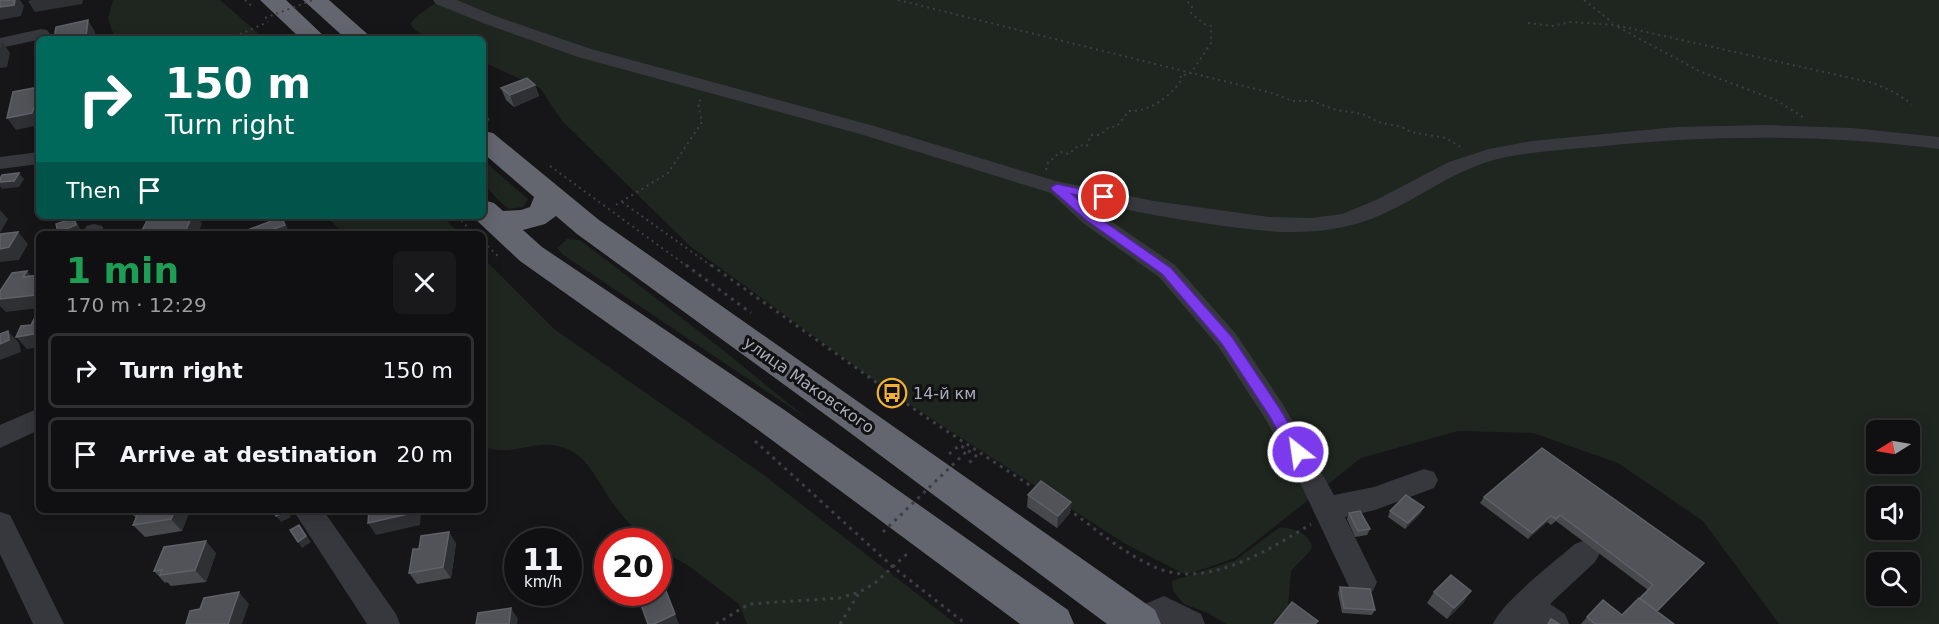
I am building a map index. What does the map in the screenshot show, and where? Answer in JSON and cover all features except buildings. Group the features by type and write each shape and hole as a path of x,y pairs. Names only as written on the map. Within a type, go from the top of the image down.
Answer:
{"highway":[{"path":"314,0 357,36"},
{"path":"264,11 310,36"},
{"name":"улица Маковского","path":"486,141 552,182 588,227 1139,623"},
{"path":"487,224 532,218 544,209 552,182"},
{"path":"487,224 518,258 770,419 1053,624"},
{"path":"518,258 550,232 566,226 588,227"}],"street":[{"path":"442,0 492,22 611,63 825,119 1049,185 1174,212 1273,226 1329,224 1370,212 1442,172 1475,159 1507,151 1621,138 1817,131 1883,135 1939,143"},
{"path":"0,43 40,34"},
{"path":"0,163 36,158"},
{"path":"1049,185 1091,218 1167,271 1227,340 1275,413 1309,472 1362,582"},
{"path":"0,437 36,419"},
{"path":"1326,511 1376,498 1424,480"},
{"path":"309,513 385,624"},
{"path":"0,524 49,624"},
{"path":"1517,615 1585,553"},
{"path":"1139,623 1164,610 1190,624"},
{"path":"1517,615 1554,624"}],"path":[{"path":"246,0 264,11"},
{"path":"233,36 264,11 314,0"},
{"path":"898,0 1272,93 1292,101 1312,102 1336,110 1363,114 1378,122 1446,138"},
{"path":"1049,185 1048,163 1060,152 1069,154 1079,145 1088,147 1091,135 1100,135 1108,128 1117,126 1129,111 1135,112 1165,99 1177,89 1182,79 1180,76 1191,73 1211,43 1211,26 1204,24 1191,13 1192,6 1186,0"},
{"path":"1584,0 1615,25 1648,45 1726,83 1784,102 1817,131"},
{"path":"1528,23 1552,26 1571,22 1615,25 1874,83 1894,92 1912,105"},
{"path":"616,205 659,181 670,171 688,145 690,135 702,122 698,103 710,90"},
{"path":"552,182 758,318"},
{"path":"622,202 804,334 924,416 1040,491"},
{"path":"487,224 518,258"},
{"path":"748,434 893,567 966,624"},
{"path":"940,448 950,455 960,445 976,456 970,462"},
{"path":"883,532 968,450"},
{"path":"1066,508 1158,569 1179,574 1214,571 1253,555 1296,533 1326,511"},
{"path":"716,624 749,604 839,598 860,592 875,583 909,552"},
{"path":"840,624 860,592"}],"shaded area":[{"path":"113,0 220,0 262,36 114,36 108,18"},
{"path":"439,0 1939,0 1939,624 1779,624 1703,521 1618,463 1533,433 1458,431 1361,458 1235,558 1186,575 1124,543 892,393 690,246 562,121 540,88 486,63 486,36 425,36 410,24"},
{"path":"486,163 528,199 523,207 509,209 486,186"},
{"path":"328,219 445,219 457,231 342,231"},
{"path":"567,239 584,243 718,346 805,417 562,254 557,248"},
{"path":"486,261 554,329 761,473 956,624 747,624 739,604 689,566 672,556 672,528 634,528 618,510 587,464 572,451 551,445 499,450 486,447"},
{"path":"1280,527 1299,532 1312,545 1311,550 1291,571 1288,606 1271,624 1226,624 1208,613 1184,604 1173,591 1172,581 1236,560"}],"place":[{"name":"14-й км","path":"892,393"}],"route":[{"path":"1104,197 1057,187 1091,218 1167,271 1227,340 1298,452"}]}
